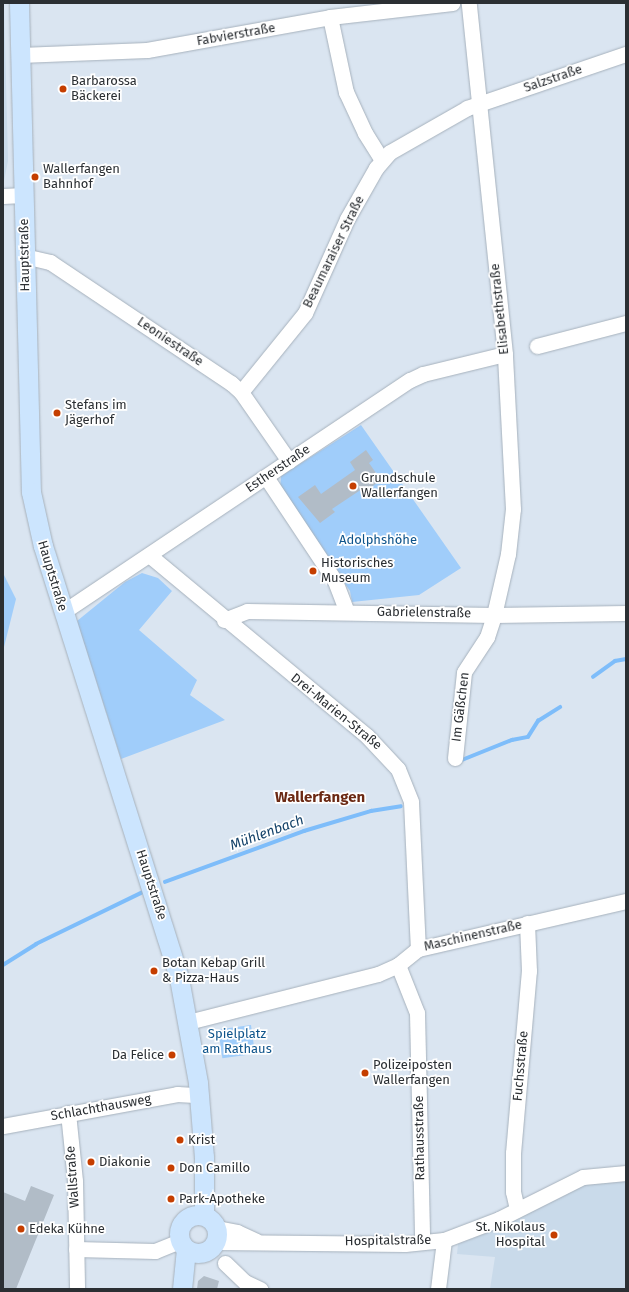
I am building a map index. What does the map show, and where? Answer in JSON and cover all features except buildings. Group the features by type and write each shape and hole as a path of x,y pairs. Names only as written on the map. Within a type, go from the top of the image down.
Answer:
{"main road":[{"name":"Hauptstraße","path":"19,3 24,256 31,492 43,546 63,612 168,939 188,1022 199,1095 201,1131 194,1157 207,1225"},
{"path":"182,1284 188,1248 180,1228 207,1225 209,1250 188,1248"}],"street":[{"name":"Fabvierstraße","path":"20,55 154,49 330,18 452,3"},
{"name":"Elisabethstraße","path":"469,3 505,354 513,509 508,554 494,615"},
{"path":"330,18 346,92 365,133 382,160"},
{"name":"Salzstraße","path":"480,103 626,54"},
{"name":"Beaumaraiser Straße","path":"241,392 305,313 347,219 382,160 400,144 480,103"},
{"path":"3,196 23,195"},
{"name":"Leoniestraße","path":"24,256 50,262 241,392 289,461"},
{"path":"537,346 626,323"},
{"name":"Estherstraße","path":"63,612 410,380 423,374 505,354"},
{"path":"266,477 335,581 347,612"},
{"name":"Drei-Marien-Straße","path":"149,555 224,620 367,736 398,769 411,802 418,950"},
{"name":"Gabrielenstraße","path":"224,620 246,611 494,615 626,613"},
{"name":"Im Gäßchen","path":"455,758 466,666 487,637 494,615"},
{"name":"Maschinenstraße","path":"188,1022 355,981 398,966 418,950 626,901"},
{"name":"Fuchsstraße","path":"517,1209 513,1192 513,1153 529,978 528,923"},
{"name":"Rathausstraße","path":"398,966 417,1013 422,1242"},
{"name":"Schlachthausweg","path":"3,1126 177,1094 199,1095"},
{"name":"Wallstraße","path":"68,1113 75,1181 77,1287"},
{"name":"Hospitalstraße","path":"207,1225 256,1241 422,1242 444,1240 475,1229 583,1177 626,1173"},
{"path":"438,1289 444,1240"},
{"path":"76,1249 155,1252 188,1248"},
{"path":"225,1264 245,1282 260,1289"}],"shaded area":[{"path":"3,3 8,161 3,186"},
{"name":"St. Nikolaus Hospital","path":"626,1180 626,1289 490,1289 495,1257 457,1254 458,1244 492,1231 574,1188 593,1182"}],"green space":[{"name":"Adolphshöhe","path":"361,425 461,568 419,595 352,602 350,591 280,489 281,476"},
{"path":"3,573 16,599 3,651"},
{"path":"142,573 158,578 172,591 139,630 197,680 190,695 225,720 121,759 77,621 125,582"},
{"name":"Spielplatz am Rathaus","path":"251,1025 255,1054 222,1058 218,1030"}],"waterway":[{"name":"Mühlenbach","path":"593,677 615,661 626,659"},
{"name":"Mühlenbach","path":"462,760 512,740 528,737 538,721 560,707"},
{"name":"Mühlenbach","path":"165,882 304,831 371,811 401,806"},
{"name":"Mühlenbach","path":"3,965 36,944 141,893"}],"place":[{"name":"Barbarossa Bäckerei","path":"63,89"},
{"name":"Wallerfangen Bahnhof","path":"35,177"},
{"name":"Stefans im Jägerhof","path":"57,413"},
{"name":"Grundschule Wallerfangen","path":"353,486"},
{"name":"Historisches Museum","path":"313,571"},
{"name":"Botan Kebap Grill & Pizza-Haus","path":"154,971"},
{"name":"Da Felice","path":"172,1055"},
{"name":"Polizeiposten Wallerfangen","path":"365,1073"},
{"name":"Krist","path":"180,1140"},
{"name":"Diakonie","path":"91,1162"},
{"name":"Don Camillo","path":"171,1168"},
{"name":"Park-Apotheke","path":"171,1199"},
{"name":"Edeka Kühne","path":"21,1229"},
{"name":"St. Nikolaus Hospital","path":"554,1235"}],"district":[{"name":"Wallerfangen","path":"320,798"}]}
